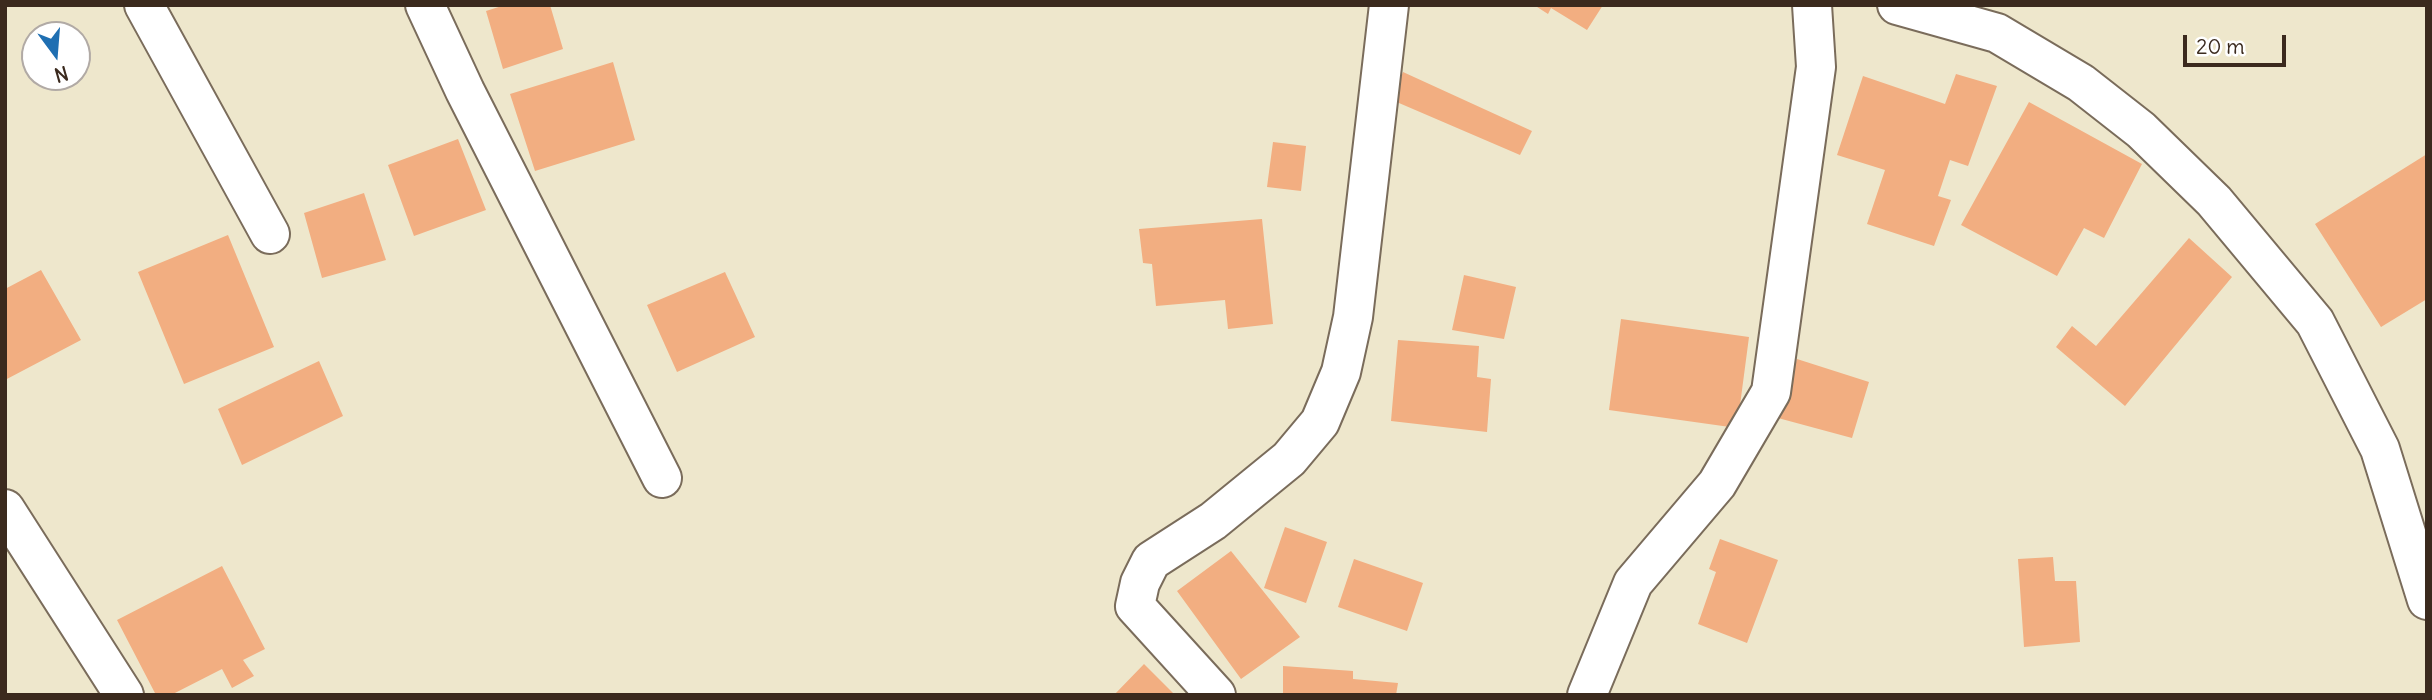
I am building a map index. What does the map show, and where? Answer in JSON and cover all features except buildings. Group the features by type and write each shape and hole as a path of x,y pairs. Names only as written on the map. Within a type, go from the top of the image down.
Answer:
{"street":[{"path":"144,5 270,234"},
{"path":"425,5 465,92 662,478"},
{"path":"1216,695 1135,606 1140,583 1151,561 1213,521 1289,459 1320,422 1340,372 1353,317 1388,5"},
{"path":"1587,695 1633,583 1717,484 1771,392 1816,67 1812,5"},
{"path":"1897,5 1998,19 2141,130 2214,201 2315,323 2416,529 2427,600"},
{"path":"5,509 124,695"}]}
